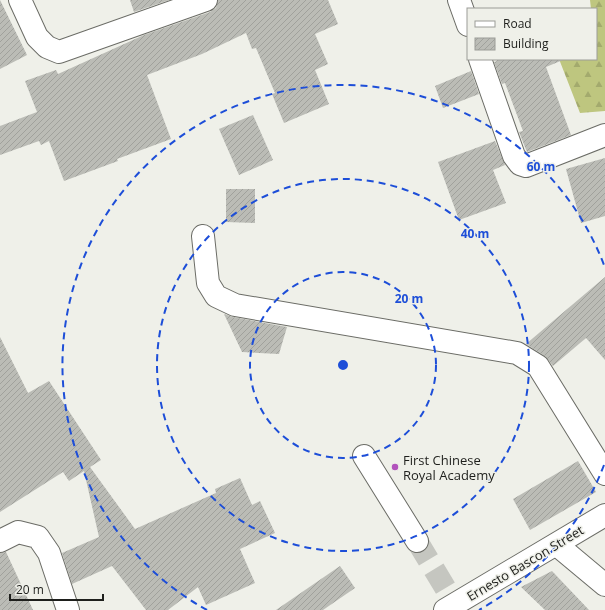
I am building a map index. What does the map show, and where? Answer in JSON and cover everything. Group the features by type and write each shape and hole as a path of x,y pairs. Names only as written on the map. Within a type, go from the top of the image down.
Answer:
{"street":[{"path":"20,0 37,37 47,47 59,52 206,0"},
{"path":"459,0 467,22"},
{"path":"480,60 514,156 520,164 526,166 605,135"},
{"path":"203,236 208,283 216,296 235,305 517,353 538,366 605,474"},
{"path":"364,456 417,541"},
{"name":"Ernesto Bascon Street","path":"445,610 605,515"},
{"path":"0,541 18,532 38,537 49,553 68,610"},
{"path":"557,544 605,585"}],"green space":[{"path":"590,0 605,0 605,111 580,113 559,60 597,60 597,8 591,8"}],"building":[{"path":"0,0 27,55 0,69"},
{"path":"130,0 169,0 134,12"},
{"path":"218,0 328,0 338,24 315,34 328,64 315,70 329,104 284,123 272,94 275,93 256,48 252,49 246,33 202,54 147,75 171,139 64,181 49,141 41,145 39,141 0,155 0,126 37,112 25,81 56,70 58,74 144,35 210,12 216,8"},
{"path":"563,60 546,67 571,135 527,152 519,132 523,131 505,83 502,84 494,62"},
{"path":"471,71 479,94 443,108 435,86"},
{"path":"253,115 273,160 239,175 219,129"},
{"path":"495,141 505,165 493,170 506,203 459,220 438,162"},
{"path":"605,158 605,216 581,223 566,169"},
{"path":"226,189 255,189 255,223 226,222"},
{"path":"605,277 605,360 586,338 553,366 545,356 526,344"},
{"path":"224,314 287,327 279,354 242,352"},
{"path":"0,337 28,393 49,381 101,460 90,467 135,529 216,493 215,489 240,478 252,505 260,501 275,533 240,549 255,583 206,605 198,587 168,610 146,610 112,566 72,584 62,553 99,537 84,471 69,481 63,472 0,512"},
{"path":"578,461 596,492 530,530 513,499"},
{"path":"6,552 33,610 0,610 0,553"},
{"path":"340,566 355,588 323,610 276,610"},
{"path":"552,571 589,610 545,610 521,587"}],"tunnel":[{"path":"417,541 455,604"}],"place":[{"name":"First Chinese Royal Academy","path":"395,467"}]}
